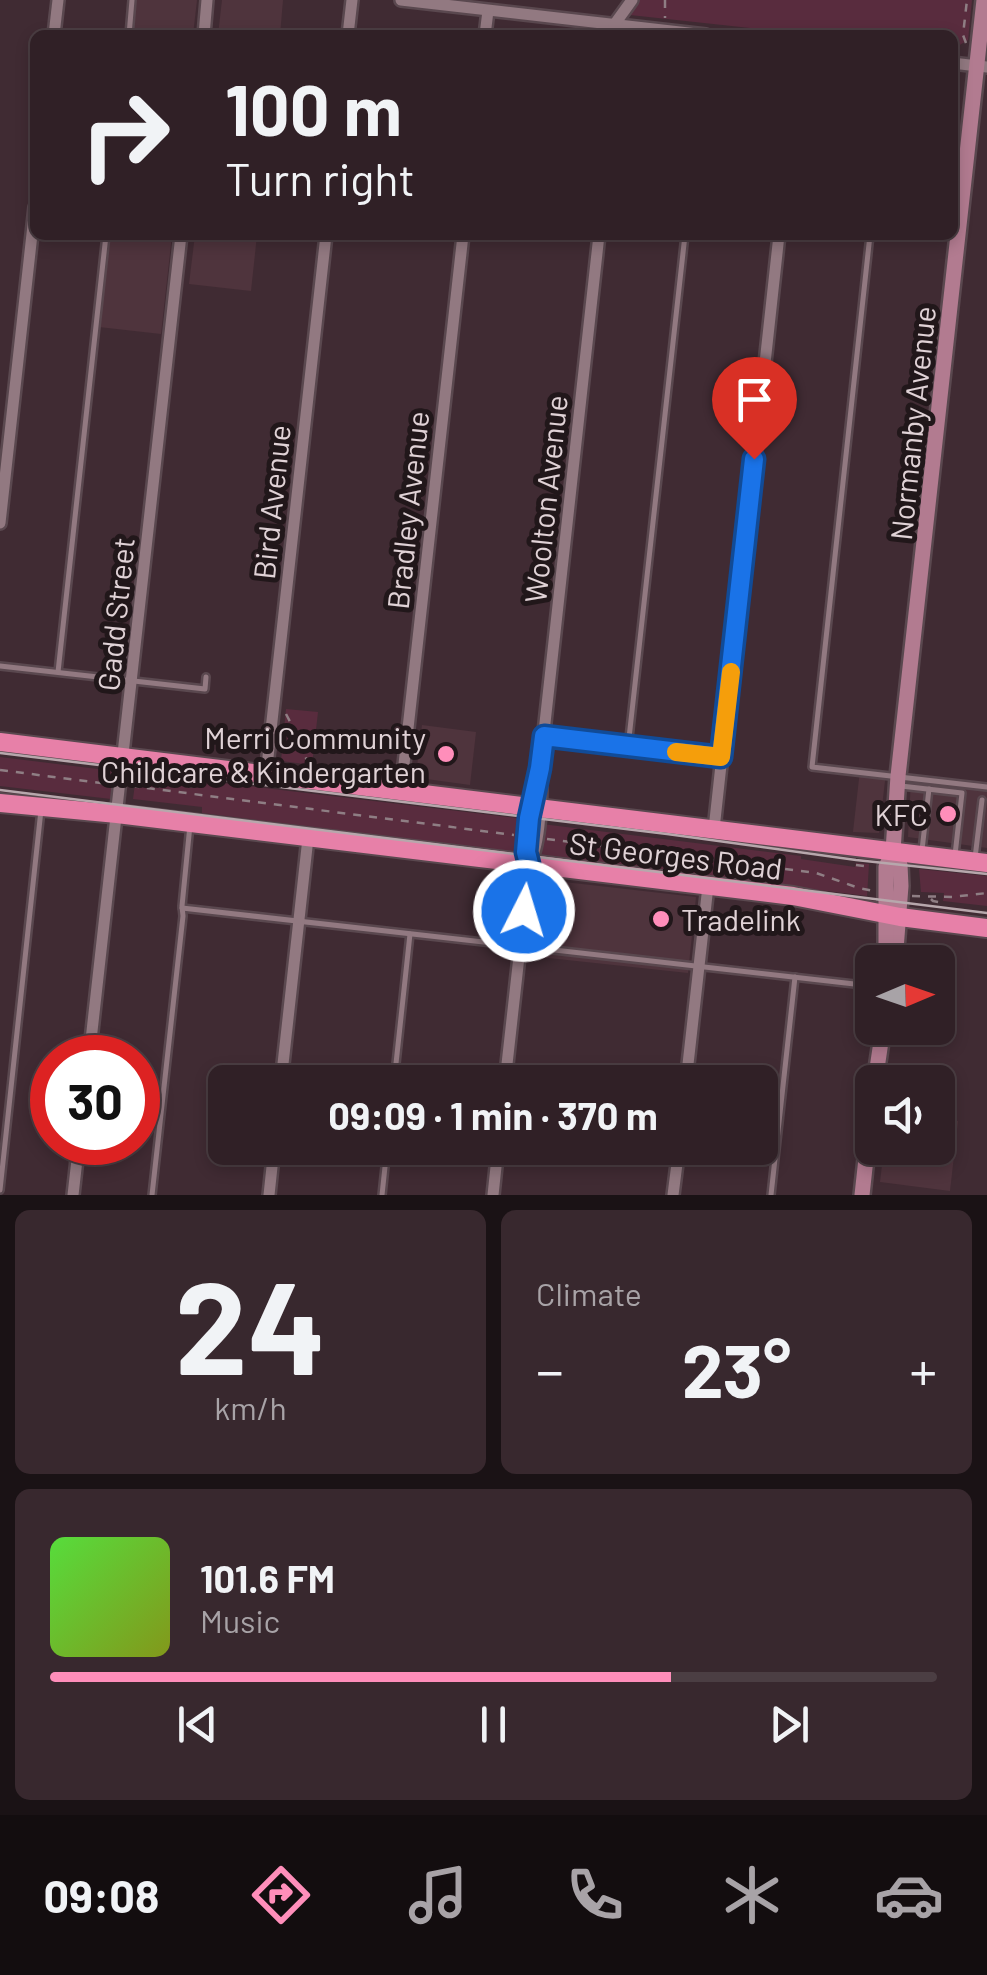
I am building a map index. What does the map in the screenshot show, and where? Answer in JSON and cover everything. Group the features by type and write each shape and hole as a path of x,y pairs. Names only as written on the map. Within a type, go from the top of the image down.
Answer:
{"highway":[{"name":"St Georges Road","path":"0,742 981,862"},
{"name":"St Georges Road","path":"0,803 716,887 987,928"}],"main road":[{"name":"Normanby Avenue","path":"888,945 893,894 886,867 893,851 982,66 984,0"},
{"name":"Normanby Avenue","path":"892,915 894,945"},
{"path":"862,1195 865,1165"}],"street":[{"path":"55,30 58,0"},
{"path":"205,30 208,0"},
{"path":"349,30 352,0"},
{"path":"401,0 620,30 632,0"},
{"path":"486,30 488,11"},
{"path":"0,523 31,240"},
{"name":"Gadd Street","path":"92,1035 180,240"},
{"name":"Bird Avenue","path":"266,775 325,240"},
{"name":"Bradley Avenue","path":"401,791 462,240"},
{"name":"Woolton Avenue","path":"507,1065 529,864 526,852 532,837 544,736 598,240"},
{"path":"722,830 721,757 778,240"},
{"path":"283,1065 308,838"},
{"path":"688,1065 698,966 716,887"},
{"path":"73,1195 76,1165"},
{"path":"268,1195 272,1165"},
{"path":"493,1195 496,1165"},
{"path":"673,1195 676,1165"}],"lane":[{"path":"129,30 132,0"},
{"path":"58,672 105,240"},
{"path":"628,747 684,240"},
{"path":"869,240 812,767 962,792 954,858"},
{"path":"0,666 205,690 206,678"},
{"path":"544,736 721,757"},
{"path":"898,781 987,787"},
{"path":"922,854 928,788"},
{"path":"981,862 982,800"},
{"path":"0,1190 41,808"},
{"path":"152,1195 190,823"},
{"path":"182,908 855,984"},
{"path":"396,1065 410,934"},
{"path":"771,1195 796,977"},
{"path":"382,1195 385,1165"}],"path":[{"path":"665,0 665,20"},
{"path":"966,50 963,35 967,0"},
{"path":"285,713 303,746 308,766"},
{"path":"0,770 816,873 859,888 893,894 930,898 987,894"},
{"path":"159,790 159,784 199,787"},
{"path":"716,887 726,862 722,830"},
{"path":"856,865 871,867"},
{"path":"930,898 943,903"}],"shaded area":[{"path":"135,0 197,0 194,30 132,30"},
{"path":"222,0 283,0 280,30 219,30"},
{"path":"640,0 972,0 968,40 958,46 958,30 770,30 630,15"},
{"path":"108,240 171,240 161,334 99,327"},
{"path":"194,240 256,240 251,291 189,284"},
{"path":"286,709 318,712 312,765 281,761"},
{"name":"Merri Community Childcare & Kindergarten","path":"422,725 476,732 470,785 416,775"},
{"path":"0,757 114,771 111,799 0,786"},
{"path":"860,770 886,772 879,833 853,832"},
{"path":"136,776 525,819 522,853 202,813 202,807 133,799"},
{"path":"911,780 987,789 987,848 908,837"},
{"path":"542,824 801,856 855,867 856,863 869,864 867,896 538,855"},
{"path":"919,869 987,876 987,906 943,901 944,893 921,892"},
{"path":"538,879 696,897 688,973 530,956"},
{"path":"882,1165 953,1165 950,1191 880,1182"}],"tram line":[{"path":"0,753 987,874"},
{"path":"0,790 987,913"}],"slow traffic":[{"path":"676,752 721,757 731,672"}],"place":[{"name":"Merri Community Childcare & Kindergarten","path":"446,754"},
{"name":"KFC","path":"948,814"},
{"name":"Tradelink","path":"661,919"}],"route":[{"path":"524,911 529,818 544,736 721,757 754,459"}]}
